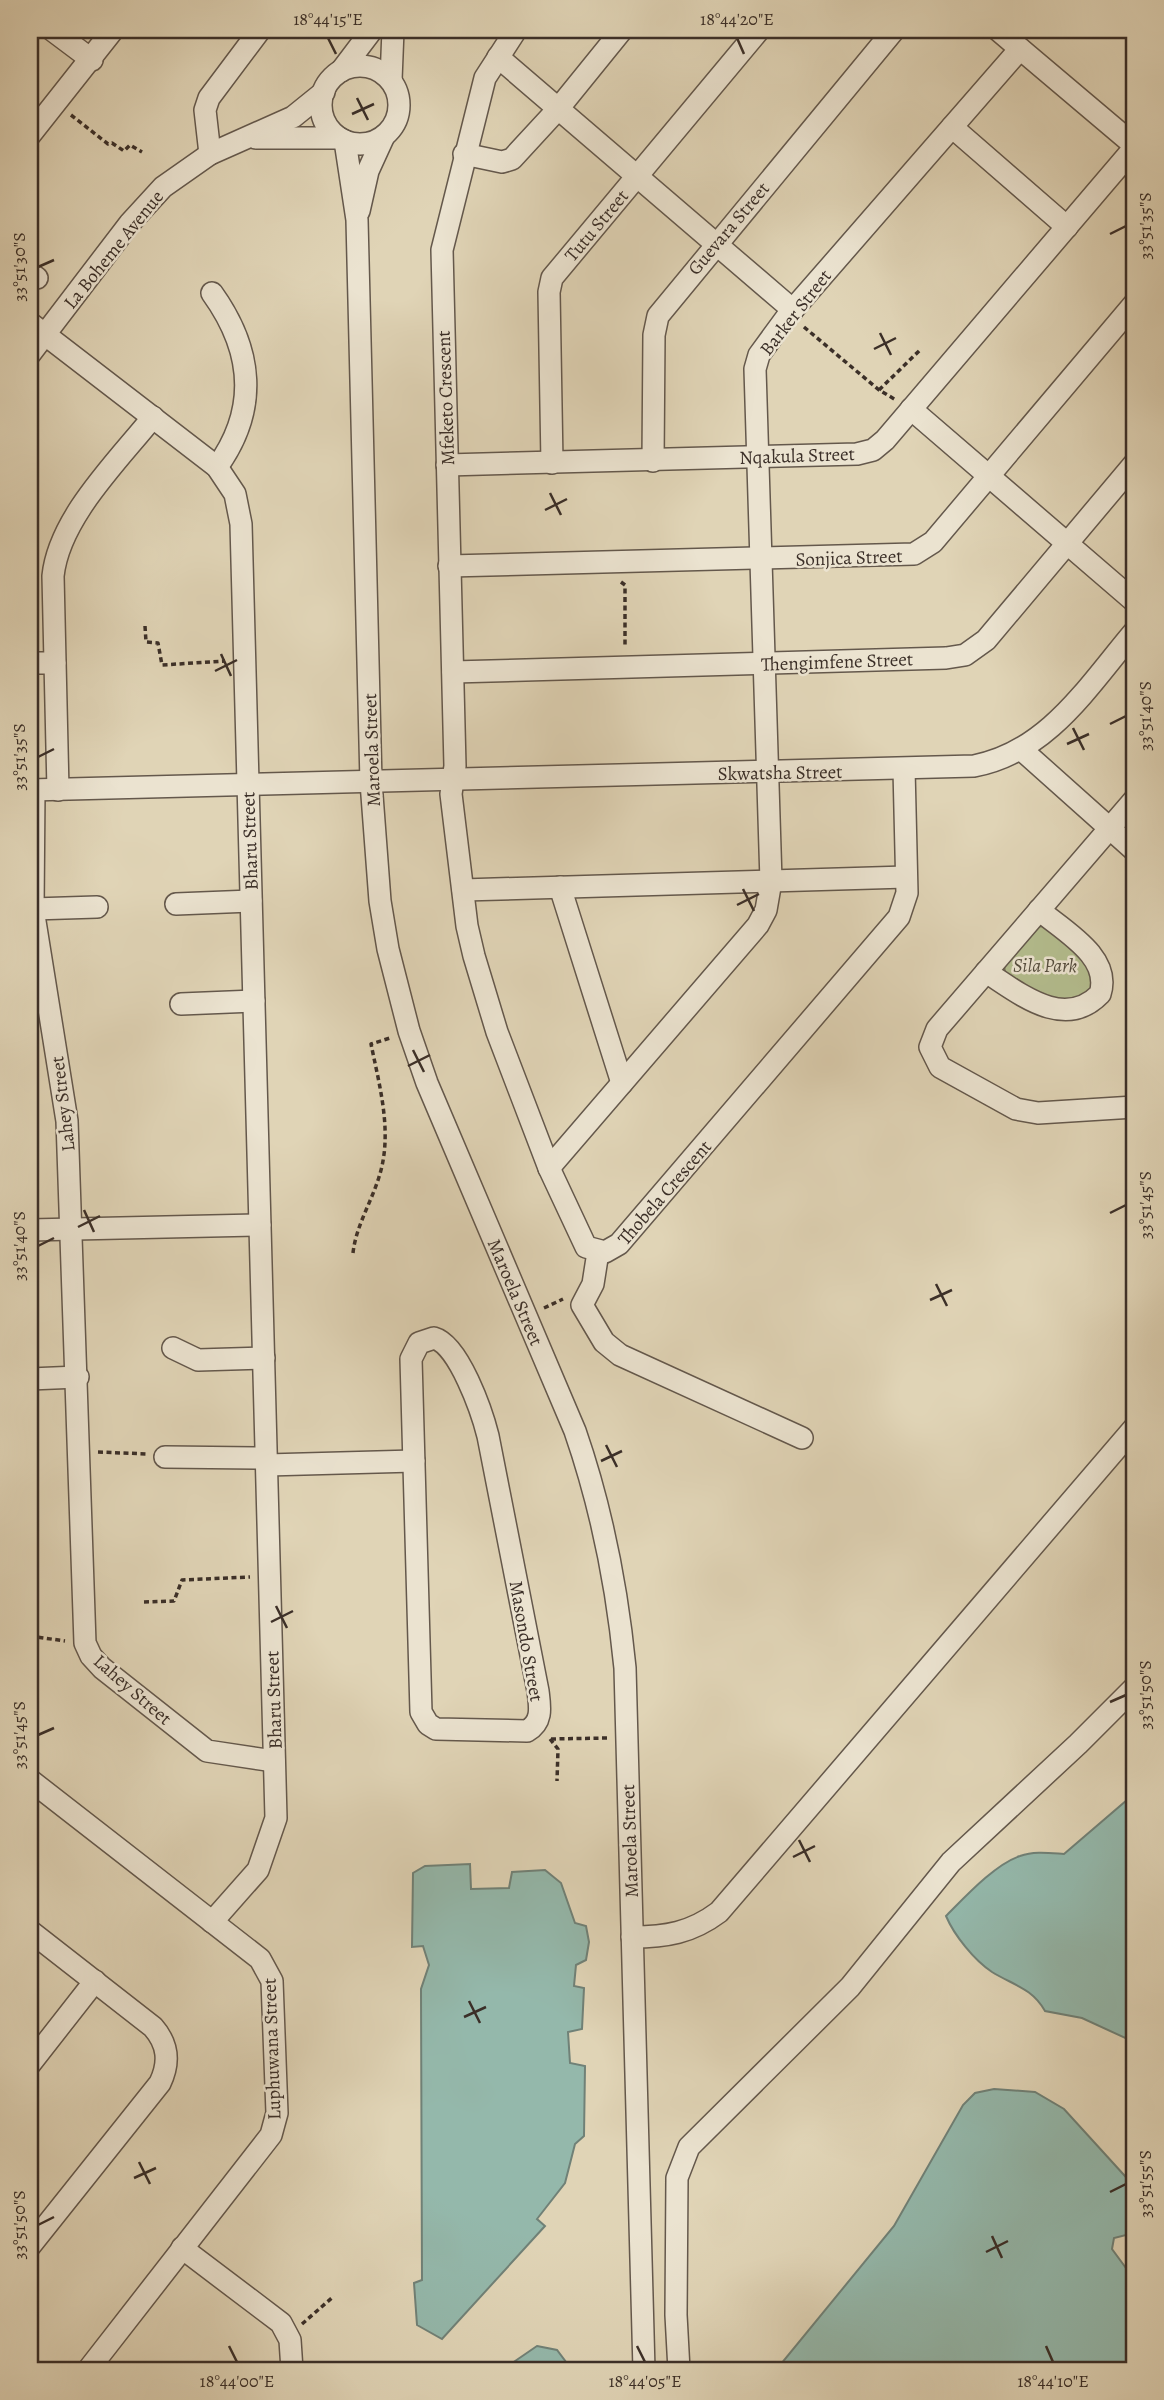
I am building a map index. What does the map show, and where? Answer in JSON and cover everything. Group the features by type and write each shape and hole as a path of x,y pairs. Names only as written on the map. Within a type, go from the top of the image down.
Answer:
{"street":[{"path":"52,30 92,60"},
{"path":"30,135 92,60 113,30"},
{"path":"210,154 205,110 209,98 260,30"},
{"path":"372,30 341,71 330,80 324,92 321,107 325,121 342,140 372,142 384,136 398,116 399,103 391,80 393,30"},
{"name":"Mfeketo Crescent","path":"453,780 453,672 441,267 464,154 485,78 516,30"},
{"path":"464,154 502,162 512,159 558,109 622,30"},
{"name":"Tutu Street","path":"552,463 550,285 556,272 759,30"},
{"name":"Guevara Street","path":"653,461 656,323 665,304 894,30"},
{"path":"998,30 1134,147"},
{"name":"Barker Street","path":"549,1168 762,919 771,881 757,362 791,312 1020,49"},
{"path":"498,57 715,243 791,312"},
{"path":"341,71 363,66 381,72 391,80"},
{"name":"La Boheme Avenue","path":"30,354 37,329 146,204 181,172 210,154 293,117 324,92"},
{"path":"952,127 1067,227"},
{"name":"Maroela Street","path":"357,220 368,171 384,136"},
{"name":"La Boheme Avenue","path":"246,139 342,140"},
{"name":"Maroela Street","path":"342,140 357,220 371,782 380,901 388,949 409,1031 426,1083 575,1431 608,1545 623,1655 644,2370"},
{"name":"Nqakula Street","path":"447,466 865,453 885,440 1134,147"},
{"path":"212,293 238,333 245,399 237,437 217,467"},
{"name":"Sonjica Street","path":"449,566 914,554 933,542 1134,304"},
{"name":"Bharu Street","path":"37,329 217,467 230,484 239,509 276,1818 258,1870 212,1922"},
{"path":"911,409 1134,601"},
{"path":"58,790 55,553 66,528 153,417"},
{"name":"Thengimfene Street","path":"453,672 965,655 986,640 1134,464"},
{"name":"Skwatsha Street","path":"32,790 974,766 1022,750 1057,723 1134,632"},
{"path":"30,663 55,663"},
{"path":"1022,750 1134,850"},
{"name":"Thobela Crescent","path":"453,780 451,794 467,926 482,985 549,1168 581,1242 598,1252 613,1249 619,1244 899,917 906,900 904,769"},
{"name":"Lahey Street","path":"32,790 33,909 67,1121 78,1377 85,1643 91,1656 102,1668 207,1751 274,1761"},
{"path":"1134,800 933,1034 931,1054 940,1067 1006,1104 1027,1112 1134,1107"},
{"path":"463,890 906,877"},
{"path":"559,887 622,1083"},
{"path":"176,904 251,901"},
{"path":"33,909 97,907"},
{"path":"986,972 1049,1008 1078,1009 1100,994 1102,976 1095,959 1039,910"},
{"path":"181,1004 254,1001"},
{"path":"30,1230 260,1225"},
{"path":"598,1252 593,1284 582,1305 604,1342 612,1349 802,1438"},
{"name":"Masondo Street","path":"434,1338 446,1344 454,1355 485,1423 538,1691 543,1733 449,1731 436,1729 423,1717 414,1461 411,1359 419,1343 434,1338"},
{"path":"173,1348 198,1360 264,1358"},
{"path":"30,1379 78,1377"},
{"path":"632,1937 663,1937 682,1933 719,1912 1134,1428"},
{"path":"165,1458 267,1462 414,1461"},
{"path":"679,2370 676,2315 677,2178 681,2161 689,2147 850,1987 951,1863 1078,1745 1134,1688"},
{"name":"Luphuwana Street","path":"30,1780 260,1959 269,1972 272,1990 276,2120 267,2141 88,2370"},
{"path":"30,1930 160,2034 167,2052 165,2073 160,2082 30,2246"},
{"path":"30,2064 94,1981"},
{"path":"182,2248 281,2323 290,2340 292,2370"}],"path":[{"path":"56,103 108,144 112,143 124,150 130,145 142,152"},
{"path":"791,312 879,390 911,409"},
{"path":"879,390 921,349"},
{"path":"621,563 629,667"},
{"path":"145,626 146,642 158,643 162,665 244,659"},
{"path":"353,1253 354,1240 379,1176 387,1138 371,1044 409,1031"},
{"path":"527,1317 593,1284"},
{"path":"79,1451 122,1454 124,1451 165,1458"},
{"path":"144,1602 174,1601 182,1580 270,1576"},
{"path":"30,1636 85,1643"},
{"path":"543,1733 627,1737"},
{"path":"543,1733 558,1749 557,1781"},
{"path":"290,2340 300,2327 334,2296"}],"green space":[{"name":"Sila Park","path":"1037,927 1048,927 1091,966 1095,980 1085,998 1051,1001 1005,973 1004,964"}],"water":[{"path":"1134,1794 1134,2042 1082,2018 1045,2011 1028,1992 978,1961 959,1939 946,1916 1000,1866 1031,1853 1064,1854"},
{"path":"470,1864 471,1889 509,1888 512,1872 545,1870 561,1883 575,1923 586,1926 589,1942 586,1960 576,1965 574,1986 584,1988 582,2029 568,2032 570,2063 585,2066 584,2136 575,2144 565,2183 537,2219 545,2226 442,2339 417,2325 414,2283 422,2280 421,1989 429,1965 423,1946 412,1947 413,1873 425,1866"},
{"path":"994,2089 1035,2092 1064,2109 1134,2186 1134,2233 1114,2238 1112,2249 1134,2279 1134,2370 776,2370 894,2226 963,2105 975,2093"},
{"path":"537,2346 557,2350 572,2370 502,2370"}]}
